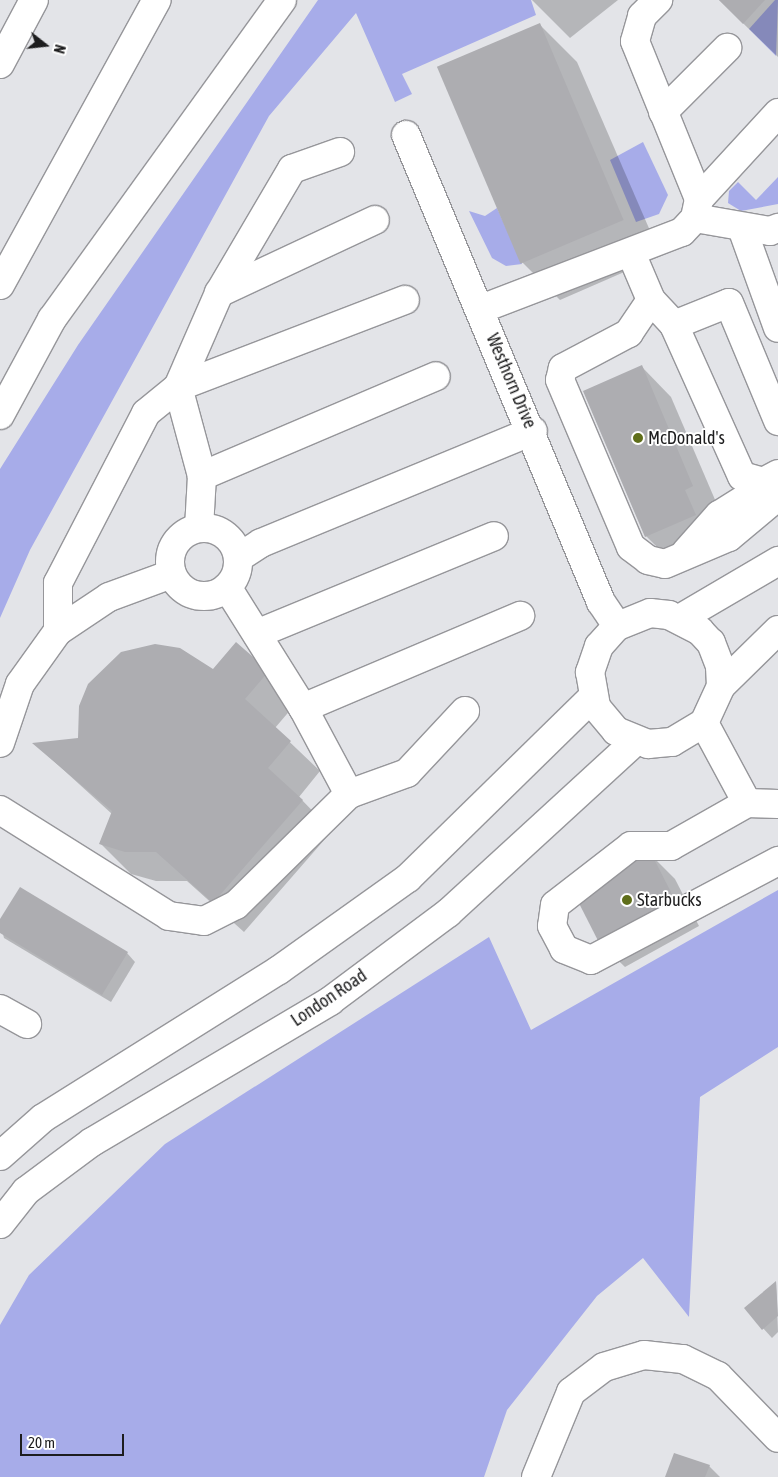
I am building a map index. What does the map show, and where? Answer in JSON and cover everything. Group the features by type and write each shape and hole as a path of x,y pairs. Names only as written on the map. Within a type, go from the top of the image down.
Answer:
{"main road":[{"path":"0,64 34,0"},
{"path":"0,285 157,0"},
{"path":"0,415 52,319 282,0"},
{"path":"658,0 642,16 635,41 663,112 697,209 742,228 770,231 778,228"},
{"path":"663,112 727,48"},
{"path":"481,309 682,232 697,209 778,113"},
{"name":"Westhorn Drive","path":"406,135 533,431 601,602 617,626"},
{"path":"199,528 202,476 178,387 219,293 292,169 340,152"},
{"path":"219,293 375,220"},
{"path":"742,228 778,328"},
{"path":"631,253 651,300 674,325 742,476 763,482 778,474"},
{"path":"58,631 58,582 146,413 178,387 405,300"},
{"path":"651,300 629,333 563,368 560,380 631,547 648,560 665,564 729,537 778,495"},
{"path":"674,325 729,303 778,421"},
{"path":"202,476 436,376"},
{"path":"227,587 238,558 260,543 533,431"},
{"path":"227,587 197,595 184,590 172,574 176,543 199,528 223,534 238,558"},
{"path":"259,633 494,536"},
{"path":"681,618 778,561"},
{"path":"0,743 20,684 58,631 109,597 172,574"},
{"path":"227,587 259,633 303,708 348,794"},
{"path":"721,686 720,666 711,644 681,618 650,614 617,626 599,646 593,663 593,698 605,720 636,741 672,742 704,723 721,686 778,630"},
{"path":"303,708 520,616"},
{"path":"0,1156 43,1118 279,970 408,878 593,698"},
{"path":"0,810 169,916 204,921 236,905 348,794 407,773 465,711"},
{"path":"704,723 747,803"},
{"name":"London Road","path":"0,1224 26,1191 92,1142 330,1000 448,912 636,741"},
{"path":"778,804 747,803 671,846 632,846 555,905 552,926 564,949 591,960 778,861"},
{"path":"0,1009 27,1024"},
{"path":"536,1477 571,1392 604,1367 644,1355 683,1359 710,1370 733,1388 778,1438"}],"shaded area":[{"path":"318,0 531,0 536,15 402,74 412,94 395,102 356,13 269,116 30,550 0,618 0,469 78,345"},
{"path":"775,0 778,0 776,56 749,29"},
{"path":"643,142 668,195 659,214 636,222 610,160"},
{"path":"778,177 778,204 741,211 728,203 729,191 738,182 756,200"},
{"path":"497,208 522,264 506,266 492,258 469,211 485,216"},
{"path":"778,890 778,1047 700,1097 689,1317 643,1258 597,1296 507,1410 484,1477 0,1477 0,1325 29,1275 165,1144 489,937 531,1030"}],"building":[{"path":"719,0 765,0 743,24"},
{"path":"540,23 624,220 521,264 437,67"},
{"name":"McDonald's","path":"642,365 693,486 685,490 696,515 645,537 583,391"},
{"path":"236,642 269,671 245,699 291,741 268,768 303,800 213,903 156,852 125,852 99,844 112,811 32,743 78,738 79,706 88,684 121,652 155,644 180,648 213,669"},
{"path":"651,853 676,902 598,942 573,892"},
{"path":"20,887 128,952 102,995 0,933 0,919"},
{"path":"776,1281 778,1316 762,1330 744,1308"},
{"path":"674,1453 710,1465 705,1477 665,1477"}],"place":[{"name":"McDonald's","path":"638,438"},
{"name":"Starbucks","path":"627,900"}]}
